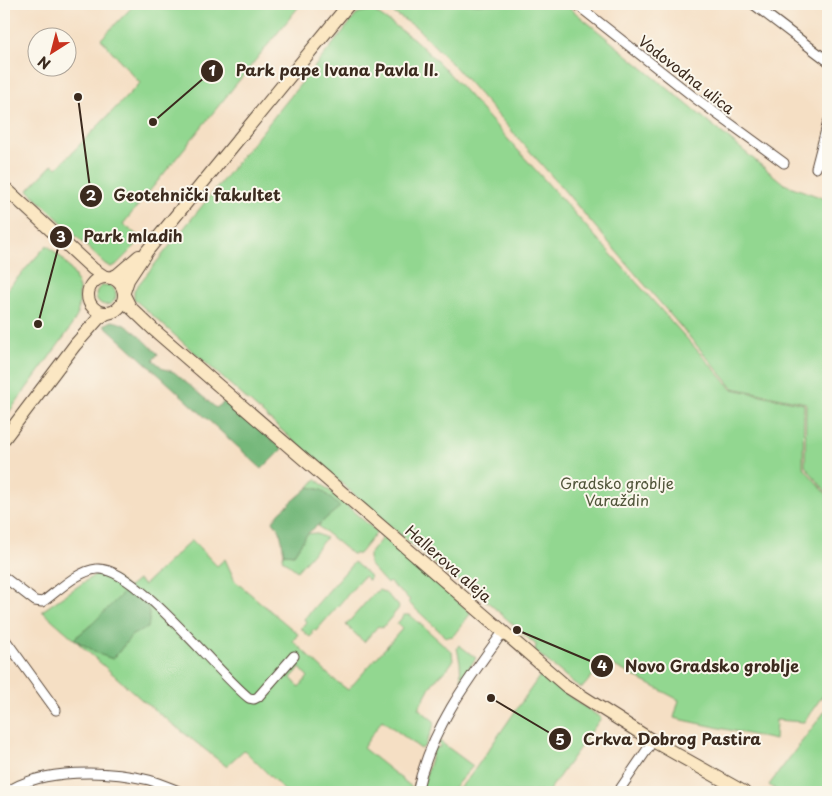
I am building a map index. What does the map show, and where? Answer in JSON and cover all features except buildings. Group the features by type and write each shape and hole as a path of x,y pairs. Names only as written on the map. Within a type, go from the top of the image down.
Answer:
{"main road":[{"path":"4,439 74,345 98,319 121,305 128,280 148,250 348,4"},
{"path":"4,187 93,269 119,283 124,293"},
{"path":"63,242 85,275 90,288"},
{"path":"110,312 97,310 90,302 88,297 90,288 96,280 117,275 148,250"},
{"name":"Hallerova aleja","path":"124,293 130,307 153,328 566,686 653,741 744,792"},
{"path":"74,345 88,313 90,302"},
{"name":"Hallerova aleja","path":"110,312 127,315 153,328"}],"street":[{"name":"Vodovodna ulica","path":"576,4 695,98 784,163"},
{"path":"753,4 828,61"},
{"path":"816,168 828,122"},
{"path":"4,577 35,601 42,602 76,578 91,570 103,569 115,573 142,592 249,698 254,699 258,697 294,656"},
{"path":"417,792 433,740 444,718 503,632"},
{"path":"4,638 56,710"},
{"path":"618,792 653,741"},
{"path":"6,792 16,786 41,777 104,773 149,780 181,792"}],"green space":[{"path":"135,4 301,4 123,224 142,239 116,265 111,267 105,264 28,190 53,164 57,168 140,83 101,39"},
{"path":"379,4 565,4 784,184 828,200 828,494 805,466 806,403 733,388 557,182 457,69 416,27"},
{"name":"Gradsko groblje Varaždin","path":"372,10 414,39 446,70 732,389 804,404 803,467 828,496 828,688 804,722 776,720 775,740 674,718 679,700 605,661 583,687 580,688 535,651 536,645 463,580 455,581 385,522 134,299 134,290 358,13"},
{"path":"47,245 63,259 75,276 79,289 77,316 67,333 4,419 4,293"},
{"path":"106,285 113,288 116,295 113,302 106,305 99,302 96,295 99,288"},
{"path":"112,321 125,325 142,338 158,354 153,360 164,369 174,372 216,408 226,401 282,449 262,469 104,325"},
{"path":"316,479 377,532 359,554 352,554 318,526 320,525 322,490 309,487"},
{"path":"309,487 322,490 340,507 307,534 294,554 284,553 280,531 273,521 280,512"},
{"path":"315,533 326,538 297,571 282,559 284,553 294,554 307,534"},
{"path":"383,537 471,613 453,636 445,636 408,602 410,600 389,582 387,584 369,564 369,554"},
{"path":"192,540 217,566 225,559 235,581 298,634 293,641 332,678 348,690 402,629 397,624 404,615 410,615 452,652 453,661 435,680 418,708 435,722 425,746 421,749 382,720 363,748 413,788 413,792 286,792 244,750 226,766 142,700 77,642 113,659 132,635 92,624 74,639 42,611 96,574 117,579 128,588 138,580 144,585","holes":["300,668 308,677 299,687 291,678"]},
{"path":"354,562 369,575 370,579 368,580 364,576 316,631 313,630 311,632 313,634 310,637 302,630 306,622 304,619"},
{"path":"128,588 143,600 148,609 148,628 132,635 113,659 101,655 74,639 92,624"},
{"path":"379,590 384,592 399,608 382,628 378,626 364,642 346,625 374,593"},
{"path":"459,645 476,658 461,679 457,648"},
{"path":"541,674 601,718 548,792 456,792 471,775"},
{"path":"828,707 828,792 779,792 769,785"},
{"path":"438,740 473,766 450,792 421,792 434,748 440,747"}],"place":[{"name":"Geotehnički fakultet","path":"78,97"},
{"name":"Park pape Ivana Pavla II.","path":"153,122"},
{"name":"Park mladih","path":"38,324"},
{"name":"Novo Gradsko groblje","path":"517,630"},
{"name":"Crkva Dobrog Pastira","path":"491,698"}]}
